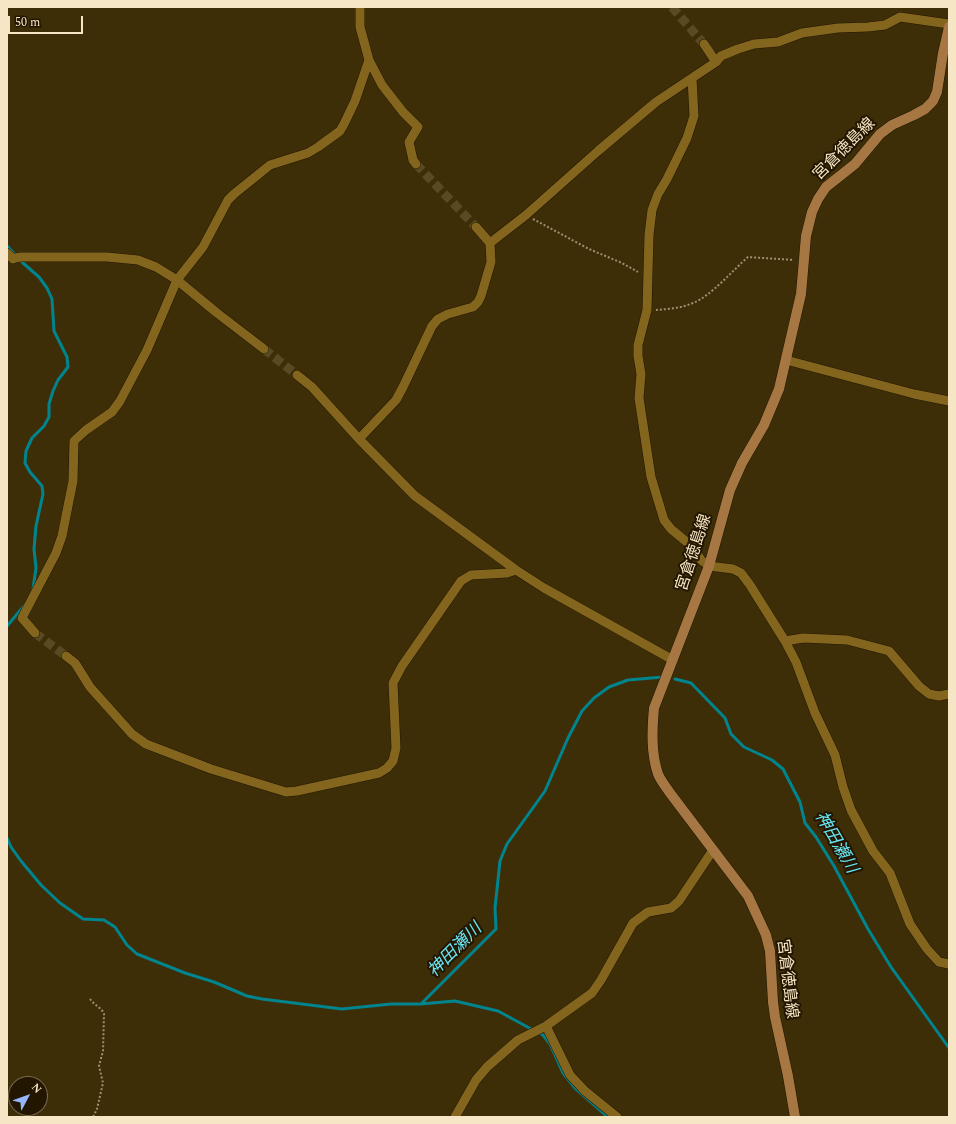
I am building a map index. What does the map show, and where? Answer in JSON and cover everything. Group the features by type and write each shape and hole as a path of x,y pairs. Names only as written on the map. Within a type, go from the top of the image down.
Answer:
{"main road":[{"name":"宮倉徳島線","path":"795,1117 775,1017 770,952 766,935 748,896 670,793 659,775 654,758 652,728 654,708 709,566 730,490 742,463 764,426 779,389 801,294 806,236 812,212 826,187 854,164 880,134 892,125 925,109 933,101 937,92 949,27"}],"street":[{"path":"360,7 360,27 369,60 382,85 403,112 418,127 410,142 413,160 416,164"},
{"path":"490,243 526,215 656,102 716,62 721,56 754,44 778,42 802,33 838,28 885,25 900,17 949,24"},
{"path":"704,44 716,62"},
{"path":"35,633 22,618 56,553 62,536 73,481 74,440 112,412 120,400 147,350 177,280 203,247 228,200 270,165 308,153 340,131 355,101 369,60"},
{"path":"692,78 694,116 687,138 658,194 652,210 647,278 647,310 638,345 641,374 639,398 651,477 664,520 671,529 694,548 701,560 709,566 733,569 741,573 785,641 796,662 815,713 835,755 843,787 851,810 873,852 890,873 910,924 927,949 939,962 949,964"},
{"path":"360,439 396,400 432,326 438,319 448,314 473,307 478,302 491,262 490,243 476,227"},
{"path":"14,256 107,257 138,260 156,267 177,280 217,313 264,348"},
{"path":"786,360 914,394 949,401"},
{"path":"298,375 312,387 415,496 516,570 544,588 673,660"},
{"path":"66,656 75,663 90,687 132,734 146,744 211,769 286,792 297,792 379,773 387,768 393,761 396,748 393,683 402,666 460,581 471,575 507,573 516,570"},
{"path":"785,641 803,638 847,640 889,651 919,686 928,694 939,696 949,694"},
{"path":"455,1117 476,1080 486,1067 518,1040 546,1026 592,992 602,980 633,923 648,912 671,908 680,901 713,850"},
{"path":"546,1026 570,1075 586,1091 617,1117"}],"path":[{"path":"526,215 589,249 634,269 647,278"},
{"path":"647,310 652,311 674,308 693,303 707,296 748,257 805,261"},
{"path":"90,999 95,1006 101,1009 104,1014 103,1051 99,1066 103,1082 94,1117"}],"waterway":[{"path":"7,246 39,277 47,288 52,299 54,331 67,357 68,367 58,380 53,391 49,404 49,417 44,426 32,438 26,451 25,463 30,472 42,486 43,494 36,526 34,549 36,568 33,589"},
{"path":"7,626 24,606"},
{"name":"神田瀬川","path":"421,1004 496,929 495,908 500,861 507,844 545,791 568,738 582,711 594,698 609,687 628,680 663,677"},
{"name":"神田瀬川","path":"675,679 691,683 725,718 731,734 744,747 772,760 783,769 800,802 805,823 816,837 834,866 868,929 891,967 949,1048"},
{"path":"7,838 11,847 21,861 41,885 60,903 83,919 104,920 115,927 127,945 137,954 185,973 214,982 247,996 342,1009 391,1004 421,1004 455,1001 498,1011 533,1030"},
{"path":"538,1032 543,1035 550,1044 563,1073 575,1088 608,1117"}],"tunnel":[{"path":"672,7 704,44"},
{"path":"416,164 476,227"},
{"path":"264,349 297,375"},
{"path":"35,633 66,656"}]}
